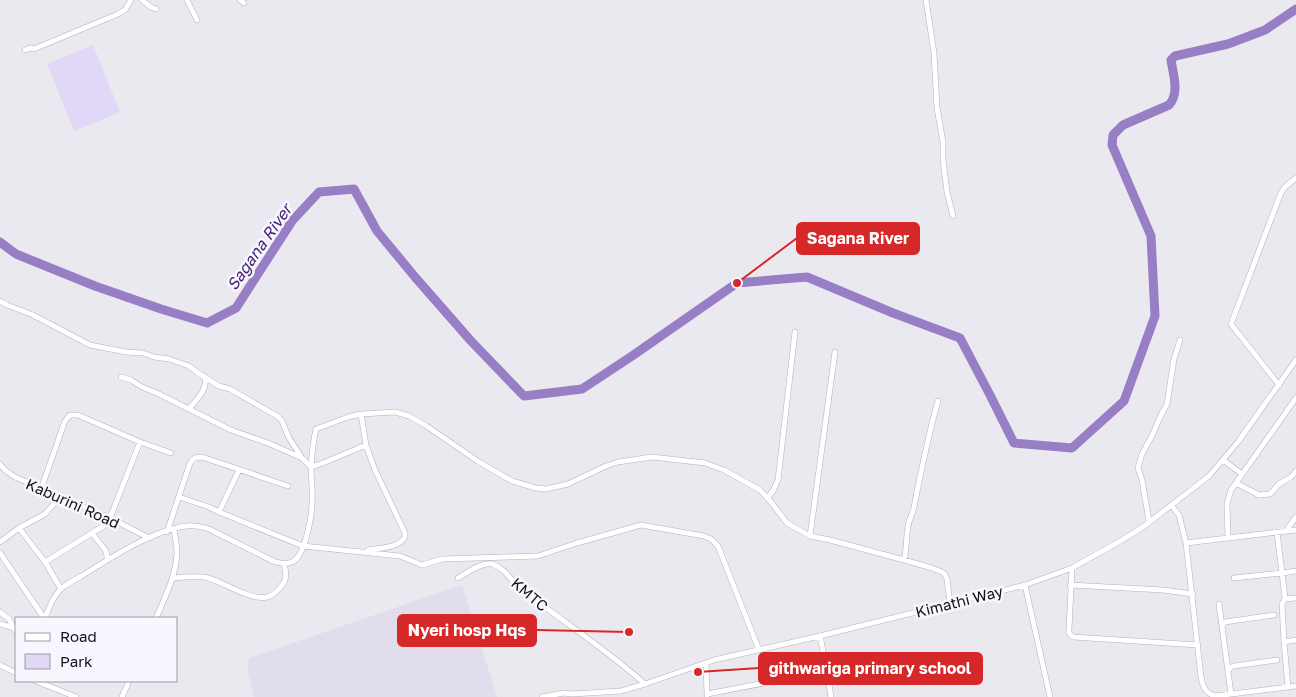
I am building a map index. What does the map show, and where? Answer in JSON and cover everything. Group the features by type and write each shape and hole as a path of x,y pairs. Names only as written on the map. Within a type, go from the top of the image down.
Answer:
{"street":[{"path":"25,50 34,49 118,14 125,10 132,0"},
{"path":"142,0 150,7 156,8"},
{"path":"187,0 197,20"},
{"path":"926,0 934,53 938,108 943,142 943,160 952,216"},
{"path":"1278,385 1231,324 1281,193 1296,178"},
{"path":"0,301 33,315 90,345 126,352 143,353 189,366 219,386 230,389 278,416 289,438 302,458 311,467"},
{"path":"767,498 778,480 795,332"},
{"path":"1149,521 1138,468 1142,454 1167,404 1174,359 1180,340"},
{"path":"810,536 835,352"},
{"name":"Kimathi Way","path":"542,697 621,691 714,660 820,636 1025,585 1072,568 1143,527 1209,476 1238,442 1296,360"},
{"path":"189,409 206,386 207,381 204,376"},
{"path":"121,377 131,380 231,430 302,458"},
{"path":"1228,537 1228,499 1231,490 1296,398"},
{"path":"904,560 908,525 914,509 925,460 925,450 938,401"},
{"path":"44,617 61,589 107,560 149,538 174,529 201,526 273,561 284,564 292,562 298,558 311,518 311,467 316,429 348,416 395,412 409,416 425,425 479,462 512,481 536,488 546,489 568,484 618,462 652,457 715,466 760,490 787,523 810,536 904,560 944,573 947,579 950,603"},
{"path":"360,551 394,546 405,537 405,533 375,470 366,445 361,414"},
{"path":"41,489 65,421 70,415 78,415 171,454"},
{"path":"45,562 105,525 110,518 140,442"},
{"path":"311,467 366,445"},
{"path":"167,532 190,464 196,457 202,457 288,486"},
{"path":"1223,460 1242,474"},
{"name":"Kaburini Road","path":"0,464 2,470 15,477 110,518 149,538"},
{"path":"219,512 239,470"},
{"path":"1236,483 1259,495 1270,494 1279,484 1291,477 1296,471"},
{"path":"0,542 19,528 45,514 60,497"},
{"path":"179,497 209,507 303,546 400,556 422,565 442,559 538,556 641,525 704,536 711,539 718,546 759,650"},
{"path":"1172,505 1180,515 1186,543 1203,687 1207,693 1215,697 1296,686"},
{"path":"1286,531 1296,517"},
{"path":"19,528 45,562 61,589"},
{"path":"156,617 173,578 177,550 174,529"},
{"path":"1186,543 1296,530"},
{"path":"1277,532 1285,599 1282,604 1288,687"},
{"path":"94,533 97,540 106,549 107,560"},
{"path":"0,553 43,617"},
{"name":"KMTC","path":"458,578 472,569 490,563 499,567 518,587 592,641 645,684"},
{"path":"173,578 204,577 247,594 266,598 277,591 286,580 284,564"},
{"path":"1072,568 1069,633 1073,637 1198,645"},
{"path":"1234,578 1296,571"},
{"path":"1025,585 1050,697"},
{"path":"1070,585 1163,590 1193,594"},
{"path":"1285,599 1296,598"},
{"path":"1219,604 1231,694"},
{"path":"0,612 9,619 15,630"},
{"path":"1222,625 1225,622 1274,615"},
{"path":"0,624 15,630"},
{"path":"820,636 828,671 831,697"},
{"path":"1284,642 1296,640"},
{"path":"1228,671 1234,666 1277,660"},
{"path":"706,663 707,695 874,662"},
{"path":"0,665 15,672"},
{"path":"38,682 68,696 76,697"},
{"path":"122,697 129,682"}],"shaded area":[{"path":"462,585 497,697 254,697 248,673 249,658"}],"green space":[{"path":"93,45 120,112 74,131 47,64"}],"waterway":[{"name":"Sagana River","path":"0,242 16,254 95,286 207,323 236,308 292,221 319,192 354,189 377,231 471,341 524,396 582,389 737,283 807,277 893,313 960,338 1014,443 1072,448 1124,401 1155,316 1151,236 1112,145 1113,135 1123,125 1169,105 1175,89 1171,60 1175,56 1228,44 1265,30 1296,9"}],"place":[{"name":"Sagana River","path":"737,283"},
{"name":"Nyeri hosp Hqs","path":"629,632"},
{"name":"githwariga primary school","path":"698,672"}]}
